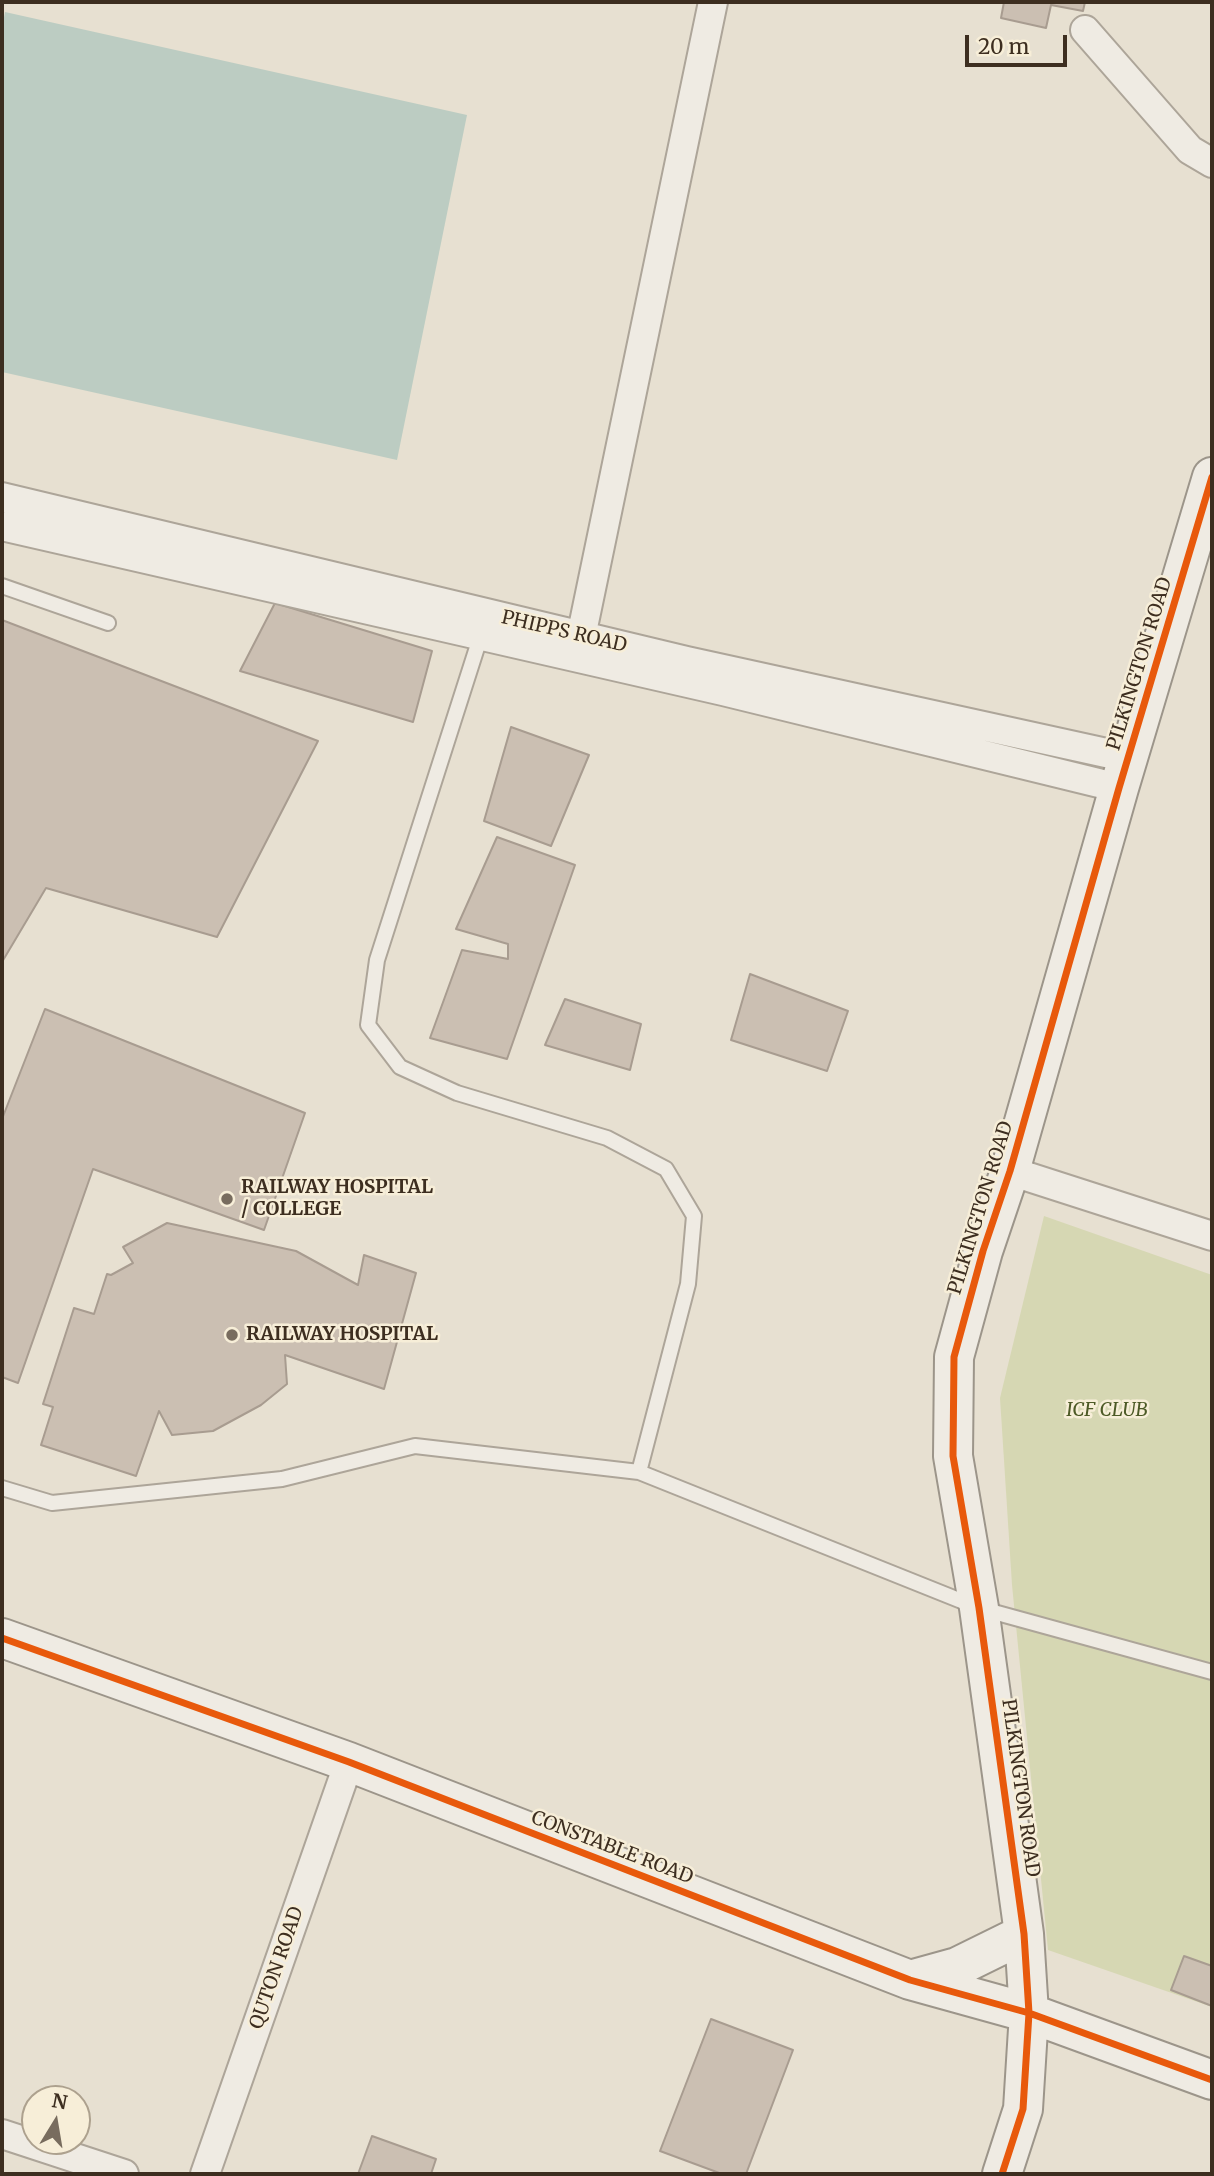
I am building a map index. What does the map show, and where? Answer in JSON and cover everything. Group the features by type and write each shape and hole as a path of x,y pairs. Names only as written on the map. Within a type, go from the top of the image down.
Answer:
{"street":[{"path":"581,637 713,2"},
{"path":"1085,30 1190,150 1212,163"},
{"name":"PILKINGTON ROAD","path":"1002,2174 1023,2109 1028,2013 1024,1934 979,1608 953,1456 954,1357 1212,477"},
{"name":"PHIPPS ROAD","path":"2,498 581,637 1124,773"},
{"name":"PHIPPS ROAD","path":"2,526 481,635 1124,773"},
{"path":"1010,1171 1212,1236"},
{"name":"CONSTABLE ROAD","path":"2,1638 349,1762 910,1980 1028,2013 1212,2080"},
{"name":"QUTON ROAD","path":"205,2174 349,1762"},
{"path":"910,1980 957,1966 1024,1934"},
{"path":"2,2134 124,2174"}],"lane":[{"path":"2,586 108,623"},
{"path":"481,635 377,960 368,1025 400,1067 457,1093 607,1138 666,1170 694,1216 689,1271 639,1472"},
{"path":"2,1488 52,1503 282,1479 415,1446 639,1472 979,1608 1212,1672"}],"green space":[{"name":"ICF CLUB","path":"1044,1216 1212,1275 1212,2007 1048,1950 1012,1585 1000,1398"}],"shaded area":[{"path":"5,12 467,115 397,460 2,372 2,28"}],"building":[{"path":"1004,2 1085,2 1083,11 1051,5 1046,28 1001,18"},
{"path":"275,603 432,651 413,722 240,671"},
{"path":"2,620 318,741 217,937 46,888 2,962"},
{"path":"511,727 589,755 551,846 484,821"},
{"path":"497,837 575,865 507,1059 430,1038 462,950 508,959 508,944 456,929"},
{"path":"750,974 848,1011 827,1071 731,1040"},
{"path":"565,999 641,1024 630,1070 545,1045"},
{"name":"RAILWAY HOSPITAL / COLLEGE","path":"45,1009 305,1113 264,1230 93,1169 18,1383 2,1377 2,1119"},
{"name":"RAILWAY HOSPITAL","path":"167,1223 296,1251 358,1285 364,1255 416,1273 384,1389 285,1355 287,1384 261,1405 213,1431 172,1435 159,1411 136,1476 41,1445 53,1407 43,1404 74,1308 94,1314 107,1274 111,1275 133,1263 123,1247"},
{"path":"1184,1956 1212,1966 1212,2006 1171,1990"},
{"path":"711,2019 793,2050 746,2174 722,2174 660,2151"},
{"path":"372,2136 436,2159 431,2174 358,2174"}],"cycle path":[{"path":"1002,2174 1023,2109 1029,2013 1024,1934 979,1608 953,1456 954,1357 1212,477"},
{"path":"2,1638 349,1762 910,1980 1029,2013 1212,2080"}],"place":[{"name":"RAILWAY HOSPITAL / COLLEGE","path":"227,1199"},
{"name":"RAILWAY HOSPITAL","path":"232,1335"}]}
